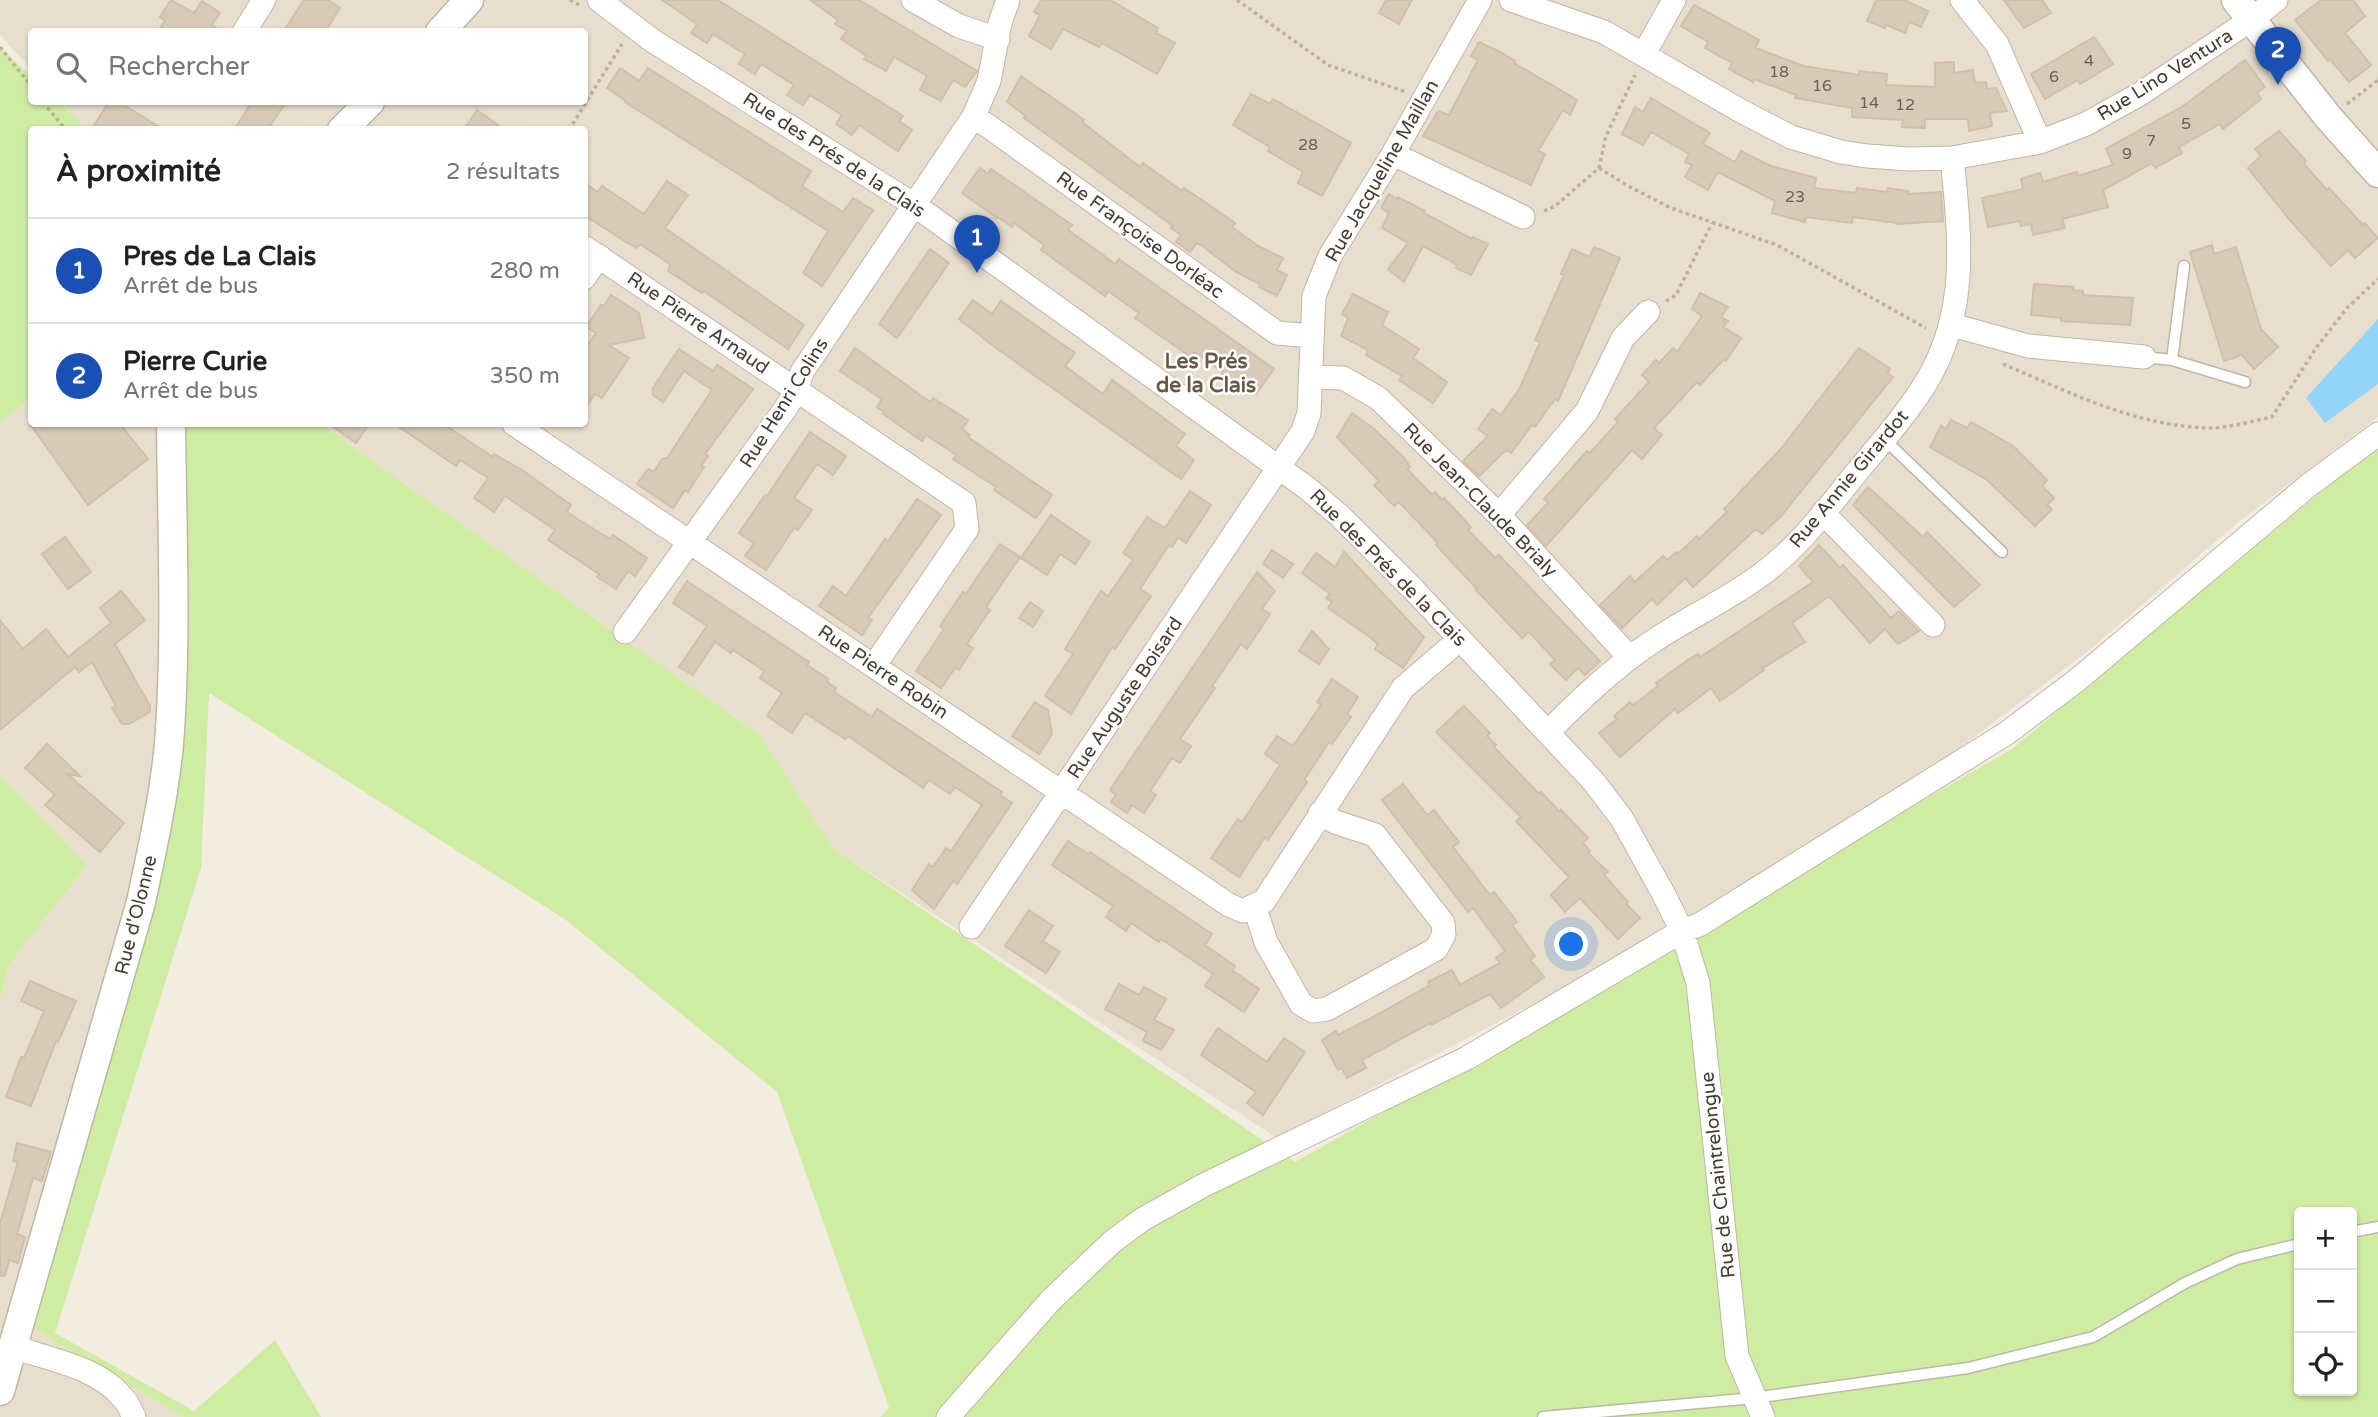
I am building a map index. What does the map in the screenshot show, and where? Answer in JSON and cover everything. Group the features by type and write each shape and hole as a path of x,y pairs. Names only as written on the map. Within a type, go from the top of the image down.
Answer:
{"street":[{"path":"246,28 264,0"},
{"name":"Rue des Prés de la Clais","path":"599,0 653,41 913,204 1307,488 1340,516 1549,731 1594,782 1622,819 1682,931"},
{"path":"913,0 960,26 998,39"},
{"name":"Rue Henri Colins","path":"625,632 680,554 691,543 797,390 802,372 974,116 989,81 1000,23 1008,0"},
{"name":"Rue Jacqueline Maillan","path":"1279,468 1304,430 1309,413 1314,296 1330,256 1480,0"},
{"path":"1511,0 1604,32 1644,54 1674,0"},
{"path":"1962,0 1997,44 2040,142"},
{"name":"Rue Lino Ventura","path":"1644,54 1791,137 1842,152 1867,156 1952,159 2040,142 2086,124 2140,94 2244,10 2276,0"},
{"path":"444,28 470,3"},
{"path":"2244,10 2328,117 2378,173"},
{"path":"346,126 367,105"},
{"name":"Rue Françoise Dorléac","path":"974,116 1277,333 1312,336"},
{"path":"1392,154 1523,217"},
{"name":"Rue Annie Girardot","path":"1549,731 1595,686 1630,658 1765,572 1805,535 1824,513 1926,383 1952,325 1959,284 1960,254 1952,159"},
{"name":"Rue Pierre Arnaud","path":"592,251 964,503 967,529 874,666"},
{"path":"1499,515 1587,411 1623,338 1648,312"},
{"path":"1952,325 2028,346 2144,357"},
{"name":"Rue Jean-Claude Brialy","path":"1311,377 1343,378 1378,398 1499,515 1630,658"},
{"name":"Rue d'Olonne","path":"5,1367 141,902 156,831 169,747 174,663 171,427"},
{"name":"Rue Pierre Robin","path":"518,427 1229,905 1243,911 1255,908"},
{"path":"948,1417 1050,1301 1112,1242 1143,1219 1204,1185 1468,1058 1682,931 1699,925 2007,733 2076,681 2309,485 2378,434"},
{"name":"Rue Auguste Boisard","path":"971,927 1279,468"},
{"path":"1824,513 1933,625"},
{"path":"1321,813 1335,822 1375,835 1443,923 1444,935 1436,948 1326,1009 1313,1011 1301,1004 1266,943 1255,908 1264,901 1321,813 1404,688 1460,639"},
{"name":"Rue de Chaintrelongue","path":"1682,931 1698,983 1737,1356 1759,1407"},
{"path":"5,1367 75,1368 107,1383 123,1398 134,1417"}],"lane":[{"path":"2172,360 2184,266"},
{"path":"2144,357 2172,360 2245,382"},
{"path":"1884,439 2002,552"},
{"path":"2357,1231 2378,1227"},
{"path":"1543,1417 1759,1407 1968,1368 2093,1337 2185,1283 2226,1264 2294,1245"}],"path":[{"path":"1237,0 1328,65 1424,99"},
{"path":"588,99 623,42"},
{"path":"0,47 28,82"},
{"path":"1523,217 1555,206 1600,168 1606,136 1644,54"},
{"path":"2328,117 2378,80"},
{"path":"45,105 63,126"},
{"path":"571,126 584,105"},
{"path":"1648,312 1676,295 1713,223"}],"shaded area":[{"path":"0,0 2378,0 2378,417 2237,523 2087,652 1953,753 1782,858 1710,911 1277,1138 834,849 760,735 324,427 588,427 588,126 82,126 64,105 588,105 588,28 28,28 28,66 0,35"},
{"path":"28,400 28,427 164,427 182,690 12,1316 184,1417 0,1417 0,1002 9,965 87,865 0,775 0,423"}],"green space":[{"path":"0,48 28,73 28,105 63,105 83,126 28,126 28,400 0,423"},
{"path":"164,427 324,427 760,735 834,849 1295,1162 1696,936 1811,865 2012,749 2356,463 2378,450 2378,1417 880,1417 889,1407 777,1092 566,920 209,693 201,868 55,1333 194,1411 275,1340 321,1417 184,1417 12,1316 182,690"},
{"path":"0,775 87,865 9,965 0,1002"}],"water":[{"path":"2378,319 2378,384 2325,423 2306,398"}],"building":[{"path":"171,0 194,13 202,1 220,13 212,25 216,28 160,28 165,20 160,17"},
{"path":"304,0 328,0 340,8 328,28 286,28"},
{"path":"662,0 718,0 903,116 899,121 912,130 898,151 859,125 852,135 836,124 842,115 810,95 803,105 787,95 794,85 761,64 755,74 739,64 745,54 713,34 707,43 691,33 697,24"},
{"path":"810,0 859,0 977,71 965,87 953,80 941,101 920,90 927,76 894,57 886,71 864,59 867,56 841,39 847,31 835,24 838,20"},
{"path":"1041,0 1110,0 1158,28 1156,33 1175,43 1157,74 1102,43 1099,47 1063,29 1051,49 1029,36 1040,15 1034,12"},
{"path":"1386,0 1412,0 1399,24 1379,13"},
{"path":"1876,0 1904,0 1928,11 1921,27 1909,22 1905,33 1867,21"},
{"path":"2004,0 2042,0 2051,13 2024,28"},
{"path":"2321,0 2353,0 2365,16 2345,33 2371,65 2349,82 2295,20"},
{"path":"1694,5 1759,40 1755,48 1804,66 1859,75 1859,71 1887,74 1886,85 1935,87 1935,63 1954,62 1954,73 1973,70 1975,83 1986,82 1987,89 1996,88 2007,111 1990,113 1992,126 1969,131 1968,119 1925,119 1925,128 1902,127 1903,120 1852,117 1852,108 1795,98 1796,95 1754,79 1753,82 1729,69 1732,63 1705,48 1708,42 1681,26"},
{"path":"2094,37 2113,64 2080,84 2078,80 2045,99 2031,74"},
{"path":"1479,42 1577,100 1570,115 1563,110 1538,151 1545,154 1531,185 1423,136 1438,111 1449,115 1478,60 1471,56"},
{"path":"2245,60 2265,87 2257,93 2261,99 2223,129 2220,124 2179,147 2182,153 2155,168 2152,163 2103,190 2108,207 2062,219 2065,228 2033,235 2031,224 2021,226 2020,221 1988,227 1982,198 2023,189 2021,179 2040,173 2043,182 2077,172 2078,176 2113,165 2106,149 2183,106"},
{"path":"620,68 639,81 648,68 811,171 802,186 843,212 853,198 873,210 822,286 803,273 828,231 607,88"},
{"path":"1021,76 1084,120 1082,122 1140,167 1143,163 1182,191 1184,188 1235,223 1232,227 1258,246 1283,258 1277,270 1287,275 1277,296 1236,272 1201,245 1197,243 1190,252 1176,242 1181,235 1171,228 1173,226 1024,118 1026,116 1007,102"},
{"path":"1251,94 1270,104 1273,99 1351,143 1322,196 1298,183 1303,172 1268,151 1270,147 1233,125"},
{"path":"1651,98 1710,133 1703,144 1735,162 1741,151 1771,166 1816,178 1814,188 1856,193 1857,188 1887,192 1888,188 1908,191 1908,194 1941,192 1943,221 1897,224 1853,217 1852,223 1806,217 1805,222 1772,213 1775,201 1718,172 1708,190 1685,177 1692,165 1685,162 1689,154 1651,132 1643,145 1622,134 1635,107 1643,112"},
{"path":"107,105 124,105 158,126 94,126"},
{"path":"250,105 284,105 270,126 237,126"},
{"path":"477,110 499,126 467,126"},
{"path":"2279,131 2327,190 2329,188 2378,238 2355,258 2348,250 2331,266 2248,168 2261,156 2255,149"},
{"path":"980,168 988,174 991,169 1072,225 1068,230 1115,264 1119,259 1274,369 1256,394 1242,384 1238,389 1221,376 1223,372 1194,352 1191,357 1135,318 1139,313 1108,291 1105,296 1041,250 1044,245 1014,223 1012,227 962,193"},
{"path":"667,181 688,195 665,228 804,325 788,349 704,291 702,293 668,271 671,265 640,244 637,248 588,218 588,186 598,192 602,186 644,214"},
{"path":"1389,194 1425,211 1424,213 1472,239 1473,237 1488,244 1471,275 1423,246 1404,282 1388,269 1408,243 1382,228 1389,213 1381,208"},
{"path":"2212,245 2214,254 2236,247 2261,329 2278,347 2254,369 2242,355 2224,361 2190,252"},
{"path":"1594,247 1620,258 1558,401 1555,399 1535,427 1532,425 1511,453 1506,450 1479,476 1463,461 1488,436 1478,429 1492,409 1501,415 1520,388 1540,342 1535,340 1564,275 1561,274 1572,249 1590,257"},
{"path":"930,249 949,263 897,338 879,324"},
{"path":"2034,284 2073,287 2073,290 2083,291 2083,295 2133,298 2130,325 2061,321 2061,318 2031,315"},
{"path":"1700,293 1728,307 1721,317 1728,321 1723,327 1741,338 1726,361 1724,359 1700,385 1697,382 1654,428 1662,435 1642,459 1632,450 1546,546 1527,525 1548,503 1544,499 1587,451 1590,453 1618,422 1615,419 1649,382 1642,375 1656,360 1659,363 1673,348 1677,352 1702,316 1692,309"},
{"path":"1353,294 1388,312 1382,325 1419,349 1413,358 1447,382 1433,403 1399,380 1402,376 1366,355 1368,350 1341,336 1348,318 1342,314"},
{"path":"611,295 639,313 644,338 609,345 629,358 602,398 595,394 588,404 588,344 596,333 588,328 588,324 601,305 604,306"},
{"path":"973,300 992,314 1001,301 1075,353 1065,366 1103,394 1112,380 1185,434 1176,446 1194,460 1181,479 959,319"},
{"path":"855,348 930,402 933,398 968,420 962,429 970,435 968,437 1052,495 1036,518 953,459 956,455 926,435 922,441 883,414 877,407 882,399 840,371"},
{"path":"1859,348 1890,369 1887,373 1893,377 1781,516 1762,534 1756,529 1693,587 1685,578 1657,605 1652,599 1622,628 1600,605 1630,576 1635,582 1663,556 1667,560 1676,552 1678,554 1697,536 1699,539 1727,512 1724,509 1780,450"},
{"path":"679,349 713,371 717,365 753,389 705,454 708,456 701,466 704,467 688,492 685,490 673,508 637,484 648,469 654,472 662,459 667,458 712,390 684,371 663,402 653,395 653,388"},
{"path":"1352,413 1374,429 1404,458 1410,467 1407,469 1432,495 1435,492 1442,500 1444,498 1471,527 1468,530 1495,558 1499,555 1600,661 1585,675 1578,668 1566,680 1550,664 1555,660 1529,632 1522,638 1399,502 1394,506 1374,485 1379,481 1337,437"},
{"path":"1951,420 1967,428 1971,422 2013,446 2047,480 2042,486 2054,498 2047,505 2052,509 2035,526 1987,480 1930,447 1941,426 1946,429"},
{"path":"32,427 122,427 148,459 88,505"},
{"path":"333,427 367,427 356,443"},
{"path":"399,427 448,427 493,457 494,454 522,470 571,505 567,512 576,518 610,539 613,535 647,558 635,576 628,571 616,589 597,577 599,574 548,540 555,530 505,496 494,512 474,498 488,478 460,460 456,466"},
{"path":"810,432 846,456 833,475 817,464 794,498 812,510 798,530 794,528 766,570 745,556 754,543 739,533"},
{"path":"1868,487 1923,537 1927,532 1980,585 1954,607 1853,505"},
{"path":"1190,491 1211,505 1186,543 1178,537 1172,547 1169,545 1140,589 1151,596 1115,649 1112,647 1071,714 1045,696 1073,654 1065,649 1101,591 1108,596 1133,560 1123,553 1147,517 1165,528"},
{"path":"917,499 941,515 868,618 872,620 862,635 819,606 833,586 846,596 885,539 888,541"},
{"path":"1051,515 1090,542 1075,564 1060,554 1047,575 1021,558"},
{"path":"65,537 91,572 68,589 42,554"},
{"path":"1000,544 1020,557 986,607 990,610 967,644 973,648 959,670 955,668 941,688 916,671 944,629 940,626"},
{"path":"1819,545 1840,568 1843,565 1891,618 1899,611 1919,631 1898,644 1885,629 1870,643 1829,596 1792,623 1805,642 1763,668 1764,670 1720,701 1711,688 1678,713 1675,709 1620,757 1599,733 1617,719 1614,716 1630,702 1633,705 1658,686 1656,683 1689,659 1698,654 1700,657 1813,582 1799,566"},
{"path":"1272,550 1293,564 1283,578 1263,564"},
{"path":"1344,552 1424,637 1403,668 1375,649 1378,644 1370,637 1328,608 1332,602 1326,598 1330,594 1302,573 1316,553 1335,567"},
{"path":"1257,572 1275,591 1262,609 1270,614 1247,649 1241,644 1212,686 1215,688 1180,739 1191,746 1180,763 1172,758 1150,791 1156,795 1144,813 1132,805 1127,813 1111,802 1116,795 1110,790"},
{"path":"687,581 809,662 807,665 836,688 834,692 872,717 877,709 1002,792 1000,795 1012,803 957,884 953,881 934,909 912,890 929,864 933,867 946,848 951,851 982,805 955,787 950,794 929,780 923,788 848,736 845,739 805,713 792,733 767,716 782,693 760,678 764,671 733,650 731,653 715,642 693,675 679,667 707,626 673,603"},
{"path":"121,591 145,620 115,644 150,706 150,712 129,724 122,724 112,708 116,706 92,662 79,672 75,667 0,730 0,620 23,649 46,629 68,657 111,623 100,608"},
{"path":"1030,602 1043,611 1033,627 1019,618"},
{"path":"1312,631 1329,649 1319,664 1299,651"},
{"path":"1332,679 1358,697 1347,714 1351,717 1332,744 1329,742 1304,780 1307,782 1295,800 1268,840 1265,837 1239,877 1211,858 1238,819 1242,822 1280,765 1265,754 1277,736 1293,746 1321,705 1317,702"},
{"path":"1035,702 1048,710 1052,734 1039,754 1012,736"},
{"path":"1464,706 1490,733 1487,736 1496,745 1494,747 1539,794 1541,792 1588,838 1583,843 1590,851 1588,853 1608,872 1604,875 1640,918 1618,939 1580,898 1565,912 1551,895 1569,877 1516,821 1521,817 1436,732"},
{"path":"47,744 80,776 67,774 124,823 100,852 45,805 55,795 25,768"},
{"path":"1403,784 1427,815 1434,810 1459,842 1453,847 1490,895 1494,892 1517,922 1512,925 1535,956 1530,960 1544,977 1501,1008 1490,994 1431,1025 1430,1023 1362,1060 1366,1068 1347,1078 1342,1068 1338,1070 1322,1040 1336,1031 1338,1035 1373,1017 1452,970 1460,985 1500,963 1496,958 1505,951 1473,908 1468,912 1382,800"},
{"path":"1068,841 1088,854 1090,852 1212,934 1205,945 1235,966 1232,970 1259,989 1244,1012 1205,986 1213,974 1161,939 1159,942 1131,923 1126,931 1106,917 1113,906 1052,865"},
{"path":"1029,910 1053,926 1043,941 1060,952 1046,973 1005,946"},
{"path":"30,981 76,1001 58,1042 56,1041 31,1106 6,1097 21,1057 24,1058 44,1011 21,1001"},
{"path":"1119,984 1139,995 1144,987 1166,999 1154,1020 1174,1030 1161,1050 1143,1041 1147,1032 1105,1009"},
{"path":"1218,1028 1267,1062 1284,1038 1305,1052 1263,1115 1247,1103 1256,1092 1201,1055"},
{"path":"17,1143 51,1152 42,1181 33,1178 17,1234 25,1237 18,1263 9,1260 5,1276 0,1276 0,1223 18,1162 13,1161"}],"place":[{"name":"Pierre Curie","path":"2278,85"},
{"name":"Pres de La Clais","path":"977,273"}],"district":[{"name":"Les Prés de la Clais","path":"1206,373"}]}
